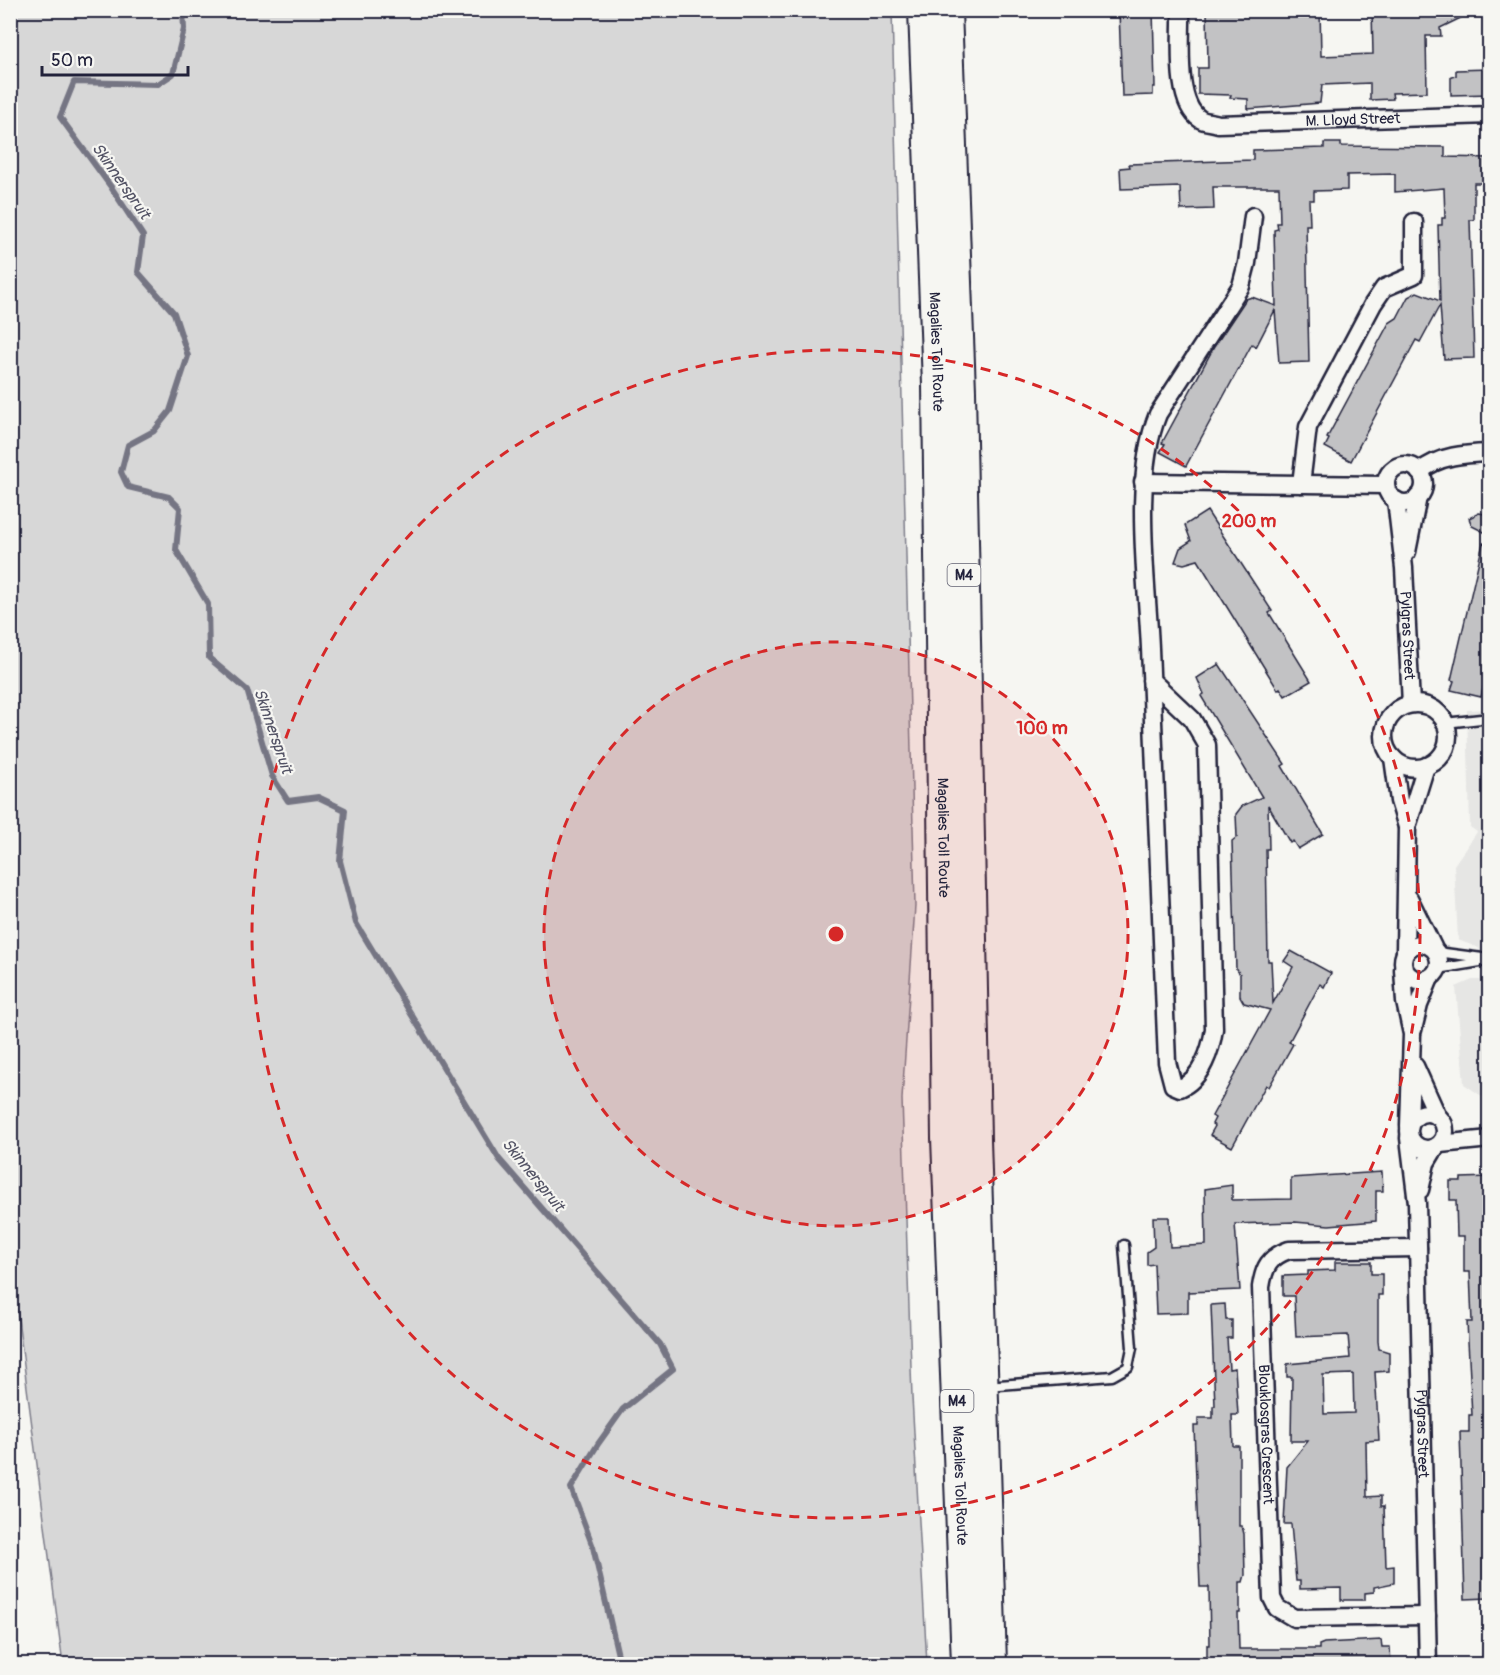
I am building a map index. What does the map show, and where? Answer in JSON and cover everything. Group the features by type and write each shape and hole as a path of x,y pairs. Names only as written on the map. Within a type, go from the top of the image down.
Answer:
{"highway":[{"name":"Magalies Toll Route","path":"924,10 938,385 947,1138 967,1665"},
{"name":"Magalies Toll Route","path":"946,10 960,379 991,1665"}],"street":[{"name":"M. Lloyd Street","path":"1181,10 1184,92 1189,107 1200,120 1218,124 1490,115"},
{"path":"1151,680 1192,719 1207,746 1214,1029 1205,1062 1187,1085 1180,1088 1173,1085 1167,1062 1151,680 1143,482 1149,437 1158,414 1241,286 1247,263 1253,216"},
{"path":"1301,484 1308,427 1373,304 1384,288 1413,275 1414,222"},
{"path":"1419,472 1431,463 1450,456 1490,453"},
{"path":"1410,465 1419,472 1423,487 1418,497 1408,502 1396,500 1386,485 1389,474 1398,466 1410,465"},
{"path":"1143,482 1386,485"},
{"name":"Pylgras Street","path":"1404,568 1418,497"},
{"name":"Pylgras Street","path":"1396,500 1404,568 1411,704"},
{"path":"1393,758 1408,767 1426,766 1443,753 1448,733 1445,723 1431,707 1411,704 1393,713 1387,721 1384,740 1393,758 1399,801 1407,827 1407,894 1403,969 1418,980 1434,974 1440,963 1407,894"},
{"path":"1407,827 1426,766"},
{"path":"1405,951 1415,944 1435,950"},
{"name":"Pylgras Street","path":"1403,969 1413,1059 1409,1132 1417,1203 1428,1665"},
{"name":"Pylgras Street","path":"1412,1034 1419,1005 1434,974"},
{"name":"Pylgras Street","path":"1413,1059 1440,1119"},
{"path":"1421,1113 1484,1139 1438,1146 1430,1150 1418,1148 1409,1132 1421,1113"},
{"path":"1438,1146 1445,1133 1440,1119"},
{"name":"Pylgras Street","path":"1417,1203 1426,1163 1438,1146"},
{"name":"Blouklosgras Crescent","path":"1418,1248 1289,1250 1277,1255 1268,1263 1261,1287 1272,1598 1277,1608 1294,1618 1427,1616"}],"lane":[{"path":"1445,723 1490,718"},
{"path":"1435,950 1490,960"},
{"path":"1434,974 1490,960"},
{"path":"983,1387 1113,1376 1128,1367 1132,1348 1124,1245"}],"shaded area":[{"path":"10,11 892,11 915,906 902,1099 912,1397 927,1664 63,1664 10,1257"},
{"path":"1489,709 1489,1101 1464,1084 1456,987 1472,980 1480,980 1481,970 1479,948 1458,940 1454,865 1477,832 1470,827 1467,710"}],"building":[{"path":"1119,10 1153,10 1155,87 1153,87 1153,95 1122,96"},
{"path":"1207,10 1320,10 1321,56 1373,54 1372,10 1477,10 1440,28 1441,36 1426,36 1427,92 1392,93 1393,99 1370,100 1370,83 1322,85 1320,103 1248,109 1248,99 1230,98 1231,95 1198,94 1198,68 1208,68"},
{"path":"1490,69 1490,94 1451,95 1451,77 1456,76 1456,70"},
{"path":"1324,143 1341,143 1341,146 1445,147 1445,157 1490,158 1490,183 1474,183 1474,220 1470,220 1474,358 1444,359 1440,305 1420,342 1416,340 1351,461 1325,447 1329,439 1327,438 1389,323 1397,318 1408,297 1417,292 1440,301 1438,225 1442,225 1442,218 1445,218 1444,188 1395,192 1395,174 1347,175 1347,190 1314,191 1314,200 1309,200 1310,225 1306,225 1309,362 1279,363 1275,310 1256,347 1252,344 1186,466 1160,452 1165,444 1162,443 1214,347 1246,299 1252,297 1276,306 1274,230 1278,229 1277,223 1280,223 1279,187 1213,187 1214,209 1181,210 1180,187 1121,189 1120,168 1130,167 1129,164 1253,160 1253,150 1324,148"},
{"path":"1207,511 1272,611 1269,613 1311,681 1285,696 1280,688 1278,690 1198,560 1184,564 1175,562 1180,548 1191,541 1185,525"},
{"path":"1479,513 1490,515 1490,535 1472,526 1469,518"},
{"path":"1483,543 1490,544 1490,659 1481,697 1451,690 1454,681 1451,680"},
{"path":"1219,664 1285,764 1282,766 1323,834 1298,849 1293,841 1290,843 1268,805 1269,849 1266,849 1268,961 1271,961 1273,1003 1293,967 1284,961 1291,951 1331,973 1324,987 1320,984 1289,1042 1293,1044 1269,1087 1266,1085 1232,1147 1210,1135 1215,1126 1212,1124 1215,1118 1212,1116 1270,1010 1244,1003 1240,996 1240,974 1236,969 1232,841 1237,837 1236,814 1242,806 1262,797 1201,696 1204,694 1197,678"},
{"path":"1382,1172 1383,1191 1376,1191 1376,1221 1329,1225 1295,1222 1235,1224 1240,1290 1188,1292 1188,1313 1156,1314 1154,1264 1147,1265 1147,1252 1154,1247 1153,1217 1169,1217 1170,1247 1206,1245 1205,1189 1232,1185 1232,1200 1291,1199 1291,1178"},
{"path":"1490,1177 1488,1598 1465,1599 1460,1432 1469,1432 1469,1415 1472,1415 1467,1322 1472,1322 1470,1272 1464,1272 1464,1236 1457,1236 1456,1200 1450,1200 1450,1181 1461,1181 1461,1178"},
{"path":"1335,1262 1371,1262 1371,1274 1382,1274 1382,1295 1378,1295 1378,1341 1379,1349 1389,1352 1389,1371 1375,1372 1379,1440 1366,1441 1367,1497 1381,1496 1381,1506 1384,1506 1386,1567 1394,1566 1394,1583 1374,1587 1374,1592 1365,1593 1365,1600 1341,1600 1341,1588 1300,1589 1300,1581 1296,1581 1291,1524 1284,1524 1287,1467 1308,1441 1291,1441 1292,1377 1287,1377 1287,1364 1350,1358 1348,1335 1296,1337 1294,1296 1283,1296 1283,1276 1308,1275 1308,1271 1335,1270","holes":["1353,1374 1354,1413 1324,1414 1323,1375"]},
{"path":"1225,1304 1226,1320 1232,1320 1232,1338 1227,1338 1229,1369 1235,1368 1238,1415 1232,1415 1233,1446 1239,1446 1239,1526 1242,1526 1244,1534 1245,1575 1243,1582 1240,1582 1239,1649 1319,1649 1319,1645 1324,1643 1381,1640 1382,1647 1390,1647 1391,1665 1218,1665 1218,1662 1207,1662 1207,1645 1210,1645 1209,1587 1200,1587 1194,1426 1198,1426 1198,1418 1213,1418 1213,1406 1215,1406 1211,1305"}],"waterway":[{"name":"Skinnerspruit","path":"183,10 184,29 173,74 158,84 74,82 60,117 143,236 138,272 174,313 188,356 170,411 154,431 128,445 121,472 128,487 169,497 180,508 176,550 208,604 209,658 247,690 272,776 288,801 318,797 345,810 340,861 356,923 499,1159 660,1344 673,1369 623,1409 571,1488 593,1547 620,1664"}]}
